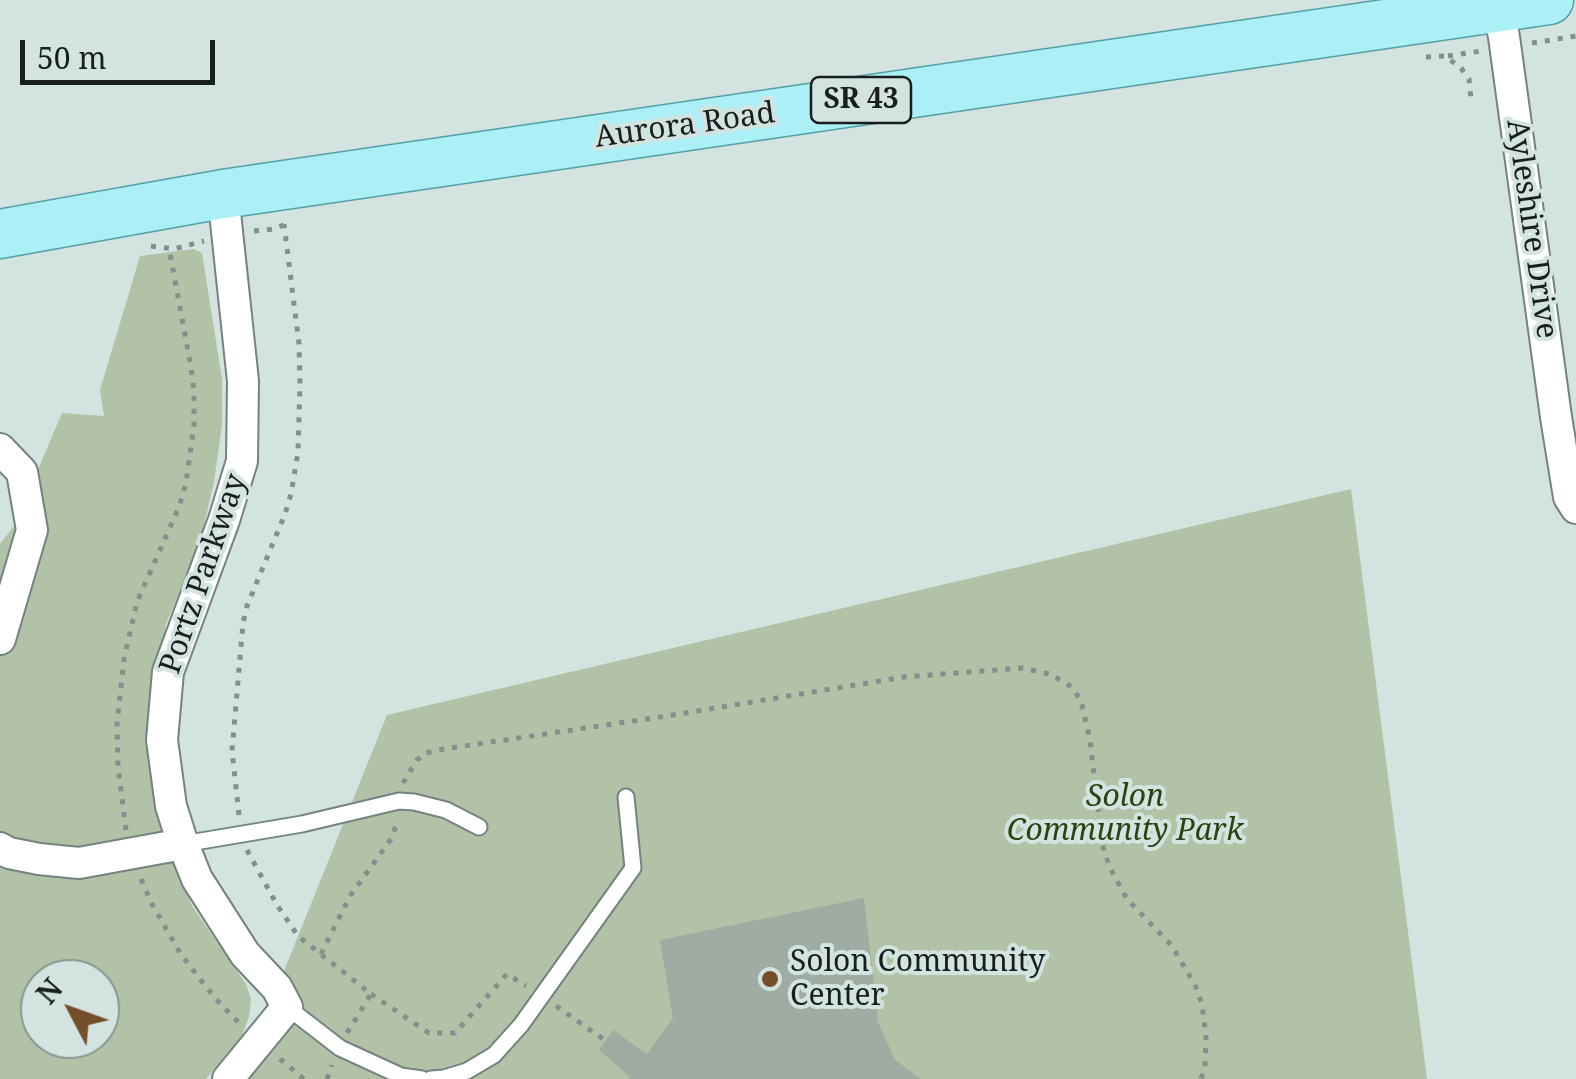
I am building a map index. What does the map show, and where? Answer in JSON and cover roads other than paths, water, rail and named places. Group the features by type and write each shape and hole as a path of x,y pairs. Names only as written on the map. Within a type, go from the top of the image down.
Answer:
{"main road":[{"name":"Aurora Road","path":"0,234 224,194 1498,7 1547,20"}],"street":[{"name":"Ayleshire Drive","path":"1498,7 1556,417 1570,497 1576,508"},
{"name":"Portz Parkway","path":"224,194 243,381 242,461 168,672 162,740 171,806 197,879 245,954 277,988 287,1007"},
{"path":"0,449 22,472 32,530 0,639"},
{"path":"0,848 39,859 79,863 182,844"},
{"path":"228,1079 287,1007"}],"lane":[{"path":"431,1079 468,1071 494,1054 521,1025 632,868 626,797"},
{"path":"182,844 302,824 400,802 446,810 479,826"},
{"path":"287,1007 340,1048 400,1076 422,1079"}],"place":[{"name":"Solon Community Center","path":"770,979"}],"park label":[{"name":"Solon Community Park","path":"1125,814"}]}
